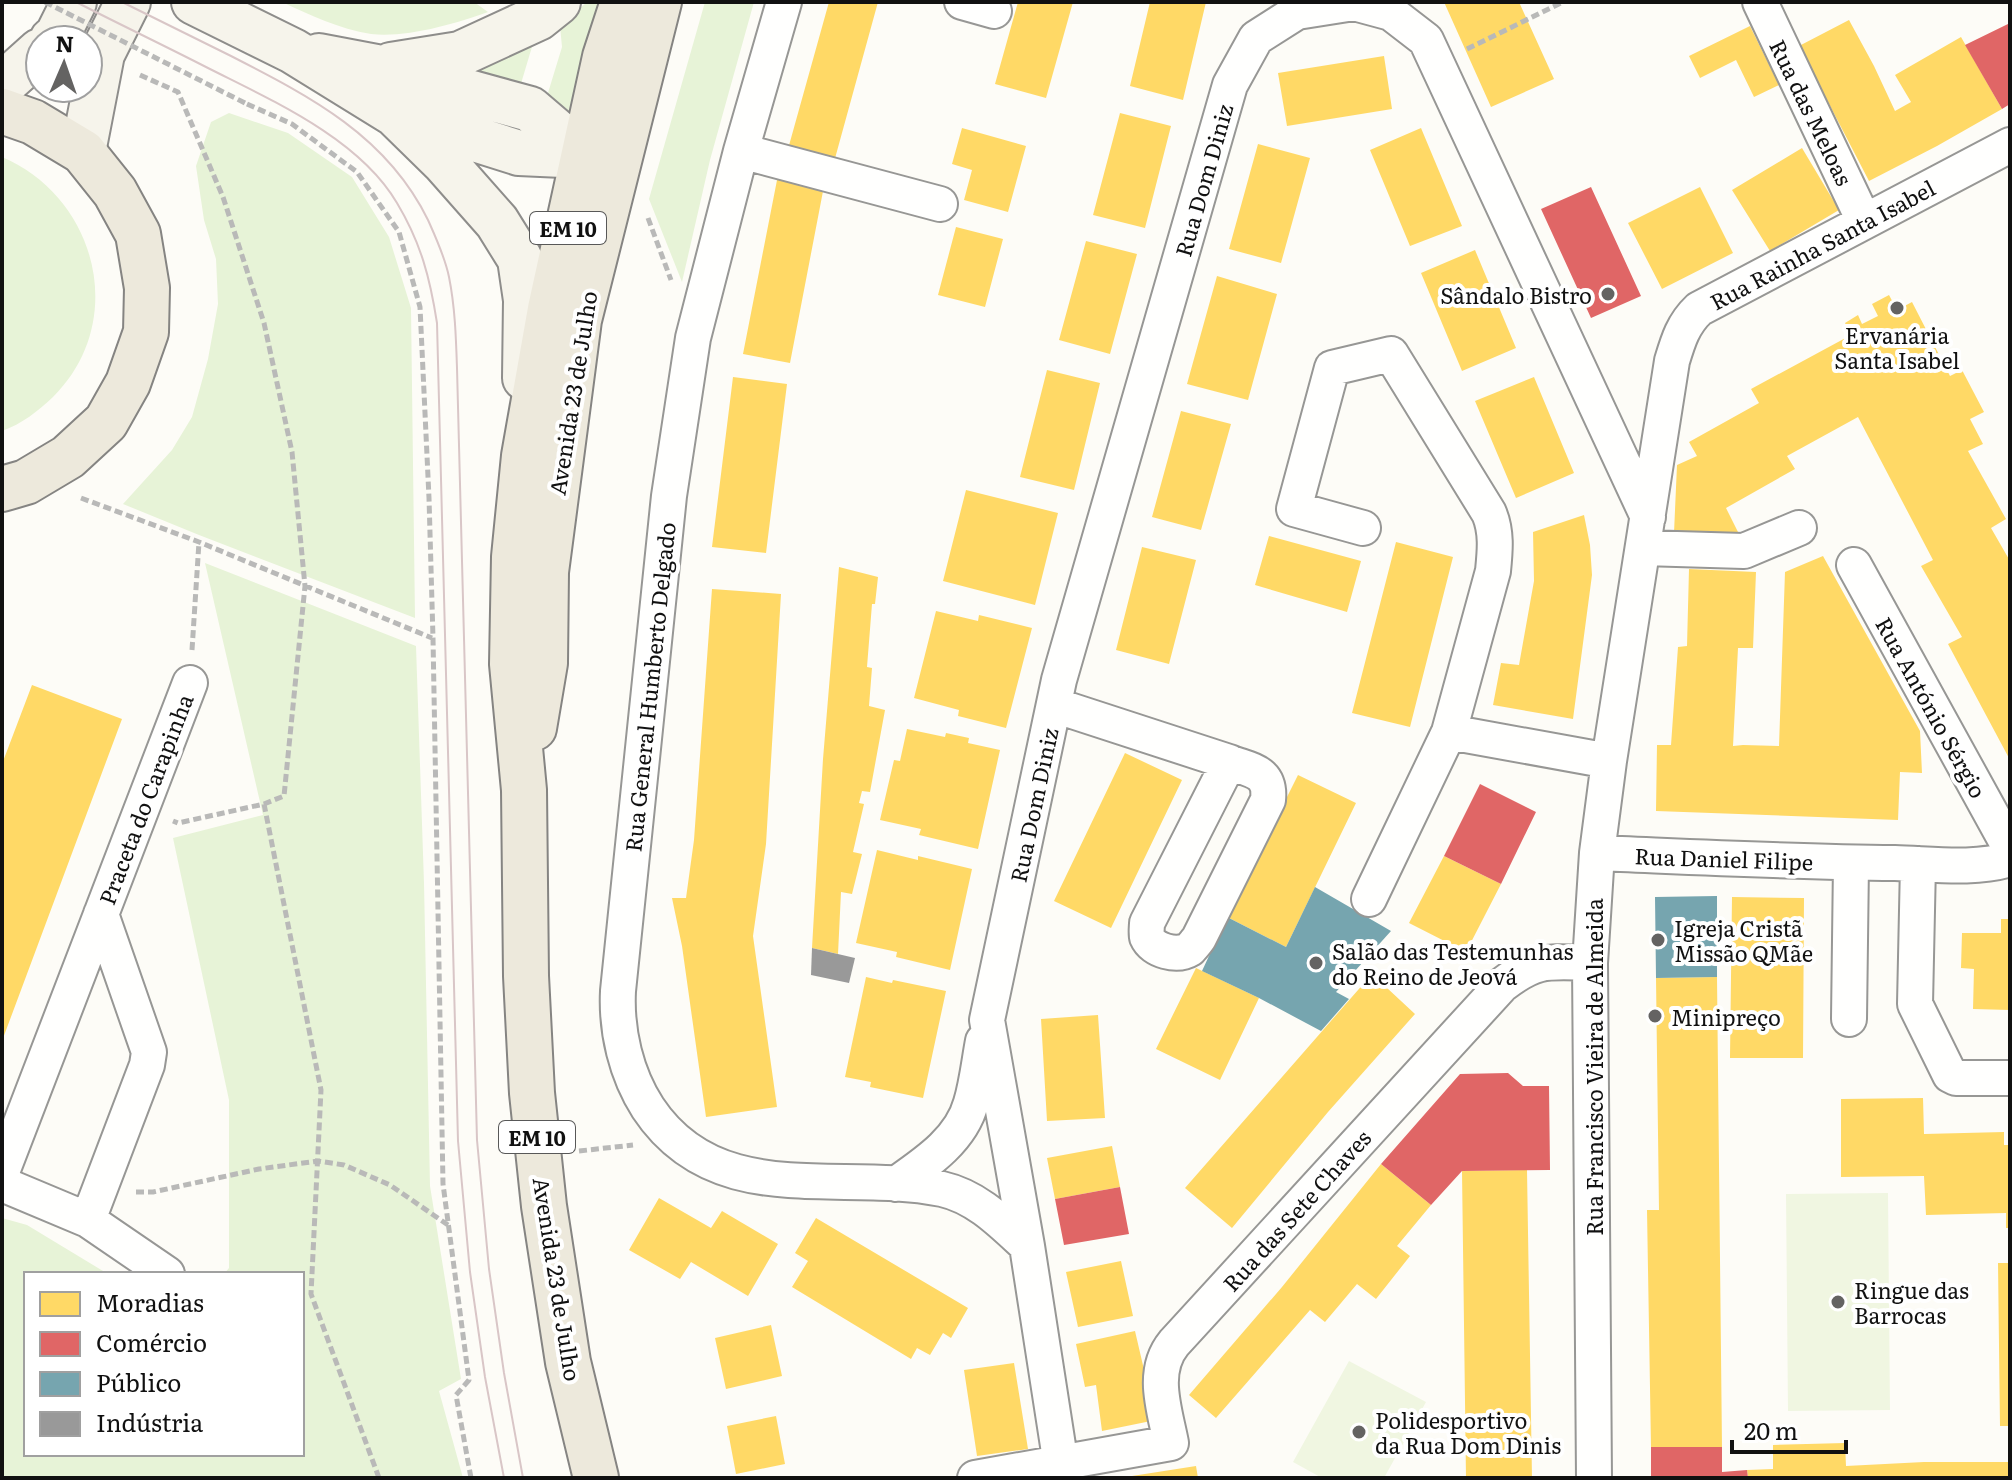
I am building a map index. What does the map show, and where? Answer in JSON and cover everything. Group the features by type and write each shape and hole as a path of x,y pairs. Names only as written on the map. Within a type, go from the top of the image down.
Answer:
{"main road":[{"name":"Avenida 23 de Julho","path":"524,790 545,663 546,572 579,320 603,227 601,161 605,57 623,2"},
{"name":"Avenida 23 de Julho","path":"596,1478 568,1362 544,1206 532,1093 526,976 524,790 512,664 514,557 524,456 550,309 659,2"},
{"path":"2,111 33,122 83,152 115,192 138,234 147,288 146,332 128,383 106,422 68,457 14,485"}],"street":[{"path":"63,24 74,2"},
{"path":"104,50 128,2"},
{"path":"194,2 293,51 395,114 444,162 497,222 520,259 526,300 524,456"},
{"path":"377,67 460,54 538,18 558,2"},
{"name":"Rua General Humberto Delgado","path":"784,2 741,151 693,338 669,496 617,1011 632,1075 643,1099 674,1140 692,1153 762,1179 896,1184"},
{"name":"Rua das Meloas","path":"1760,2 1864,221"},
{"name":"Rua Dom Diniz","path":"896,1184 942,1149 964,1120 971,1105 1059,680 1230,85 1256,38 1297,12 1354,3 1391,13 1426,40 1645,532"},
{"path":"293,51 377,67 530,109 601,161"},
{"path":"2,85 24,65"},
{"path":"83,152 92,104"},
{"path":"395,114 519,153 601,161"},
{"name":"Rua Rainha Santa Isabel","path":"1645,532 1672,361 1690,318 1699,309 2010,145"},
{"path":"741,151 940,204"},
{"path":"1363,528 1294,509 1332,368 1391,354 1489,513 1495,533 1493,571 1449,732 1369,899"},
{"path":"1645,532 1744,551 1799,528"},
{"name":"Rua Francisco Vieira de Almeida","path":"1594,1478 1590,963 1597,853 1645,532"},
{"name":"Rua António Sérgio","path":"1854,565 2010,848"},
{"name":"Praceta do Carapinha","path":"2,1172 190,683"},
{"path":"1054,705 1229,762 1266,779 1270,788 1268,800 1199,938 1190,948 1179,953 1165,951 1154,946 1147,936 1147,923 1229,762"},
{"path":"1449,732 1609,761"},
{"name":"Rua Daniel Filipe","path":"1597,853 1918,864"},
{"path":"2010,859 1982,865 1918,864 1916,1007 1950,1075 1956,1078 2010,1078"},
{"path":"1849,1019 1851,863"},
{"name":"Praceta do Carapinha","path":"93,1206 147,1065 149,1052 101,914"},
{"name":"Rua das Sete Chaves","path":"1062,1471 1171,1443 1161,1375 1165,1357 1174,1343 1502,985 1539,963 1590,963"},
{"name":"Rua Dom Diniz","path":"987,1020 1062,1471"},
{"path":"2,1184 93,1206 165,1272"},
{"path":"896,1184 943,1189 977,1202 1027,1246"},
{"path":"975,1478 1062,1471"}],"path":[{"path":"45,2 292,124 357,172 399,232 420,307 424,375 433,638 443,1184 469,1380 456,1395 471,1478"},
{"path":"1438,64 1563,2"},
{"path":"104,55 117,65 178,92 223,197 264,323 292,452 305,586 284,796 264,804 178,823 142,808"},
{"path":"645,209 671,281"},
{"path":"14,485 78,497 199,542 433,638"},
{"path":"190,683 199,542"},
{"path":"264,804 321,1090 311,1294 379,1478"},
{"path":"539,1156 674,1140"},
{"path":"93,1206 259,1169 318,1161 344,1165 390,1185 448,1225"}],"green space":[{"path":"282,2 474,2 488,12 430,29 385,35 336,25"},
{"path":"587,2 615,2 583,119 544,106 562,47 560,26"},
{"path":"705,2 754,2 710,160 682,282 649,199"},
{"path":"534,40 517,97 443,74"},
{"path":"229,113 288,133 352,177 389,237 411,308 415,618 123,504 172,450 192,417 208,359 218,304 216,259 204,220 196,166 211,122"},
{"path":"2,157 35,176 61,201 80,231 92,264 95,299 90,333 77,367 42,407 2,431"},
{"path":"205,563 416,646 430,1186 461,1379 439,1391 463,1478 2,1478 2,1218 27,1225 105,1272 24,1272 24,1456 304,1456 304,1272 226,1272 229,1268 229,1100 173,838 263,815"},
{"name":"Ringue das Barrocas","path":"1888,1193 1890,1410 1788,1411 1786,1194"},
{"name":"Polidesportivo da Rua Dom Dinis","path":"1349,1361 1426,1402 1384,1478 1322,1478 1293,1462"}],"building: Moradias":[{"path":"829,2 878,2 834,162 788,149"},
{"path":"1018,2 1073,2 1046,98 995,84"},
{"path":"1150,2 1206,2 1183,100 1130,86"},
{"path":"1444,2 1519,2 1554,79 1491,107"},
{"path":"1849,20 1895,111 1911,102 1895,75 1961,37 2002,109 1869,181 1799,46"},
{"path":"1750,26 1779,85 1754,97 1736,60 1700,78 1689,56"},
{"path":"1384,56 1392,109 1287,126 1278,73"},
{"path":"1120,113 1171,126 1145,228 1093,215"},
{"path":"962,128 1026,146 1008,212 964,200 972,170 952,164"},
{"path":"1421,128 1462,226 1410,246 1370,150"},
{"path":"1258,144 1310,158 1281,263 1229,249"},
{"path":"1802,148 1839,210 1770,251 1732,190"},
{"path":"778,175 824,186 790,363 743,354"},
{"path":"1700,187 1733,253 1662,289 1628,223"},
{"path":"956,227 1003,239 985,307 938,295"},
{"path":"1086,241 1137,254 1110,354 1059,340"},
{"path":"1475,250 1516,348 1462,371 1421,273"},
{"path":"1217,276 1277,294 1248,400 1187,384"},
{"path":"1889,295 1897,310 1912,302 1950,376 1962,370 1984,412 1970,419 1983,444 1968,451 2006,519 1991,528 2010,561 2010,760 1948,644 1962,637 1921,566 1933,560 1858,417 1787,456 1795,469 1726,508 1740,536 1674,533 1677,465 1697,456 1689,442 1759,403 1751,389 1851,335 1845,323 1858,315 1862,324 1878,316 1872,304"},
{"path":"1047,370 1100,383 1074,490 1020,477"},
{"path":"733,377 787,384 766,553 712,547"},
{"path":"1534,377 1574,473 1516,498 1475,401"},
{"path":"1181,411 1231,424 1201,530 1152,517"},
{"path":"966,490 1058,513 1035,605 943,581"},
{"path":"1584,515 1592,575 1573,719 1493,705 1501,663 1519,665 1534,581 1533,532"},
{"path":"1269,536 1361,561 1347,612 1255,585"},
{"path":"1396,542 1453,557 1410,727 1352,713"},
{"path":"1142,547 1196,560 1169,664 1116,650"},
{"path":"1823,556 1920,731 1922,773 1900,772 1898,820 1656,811 1657,745 1671,745 1678,647 1687,646 1689,569 1756,572 1753,648 1738,648 1733,746 1779,746 1785,572"},
{"path":"839,567 878,577 875,604 872,604 867,667 872,668 869,706 885,710 870,792 862,791 859,803 864,804 853,852 862,854 852,894 841,892 838,954 812,948"},
{"path":"712,589 781,594 766,844 753,936 777,1107 706,1117 682,946 672,898 686,898 694,840"},
{"path":"936,611 978,621 979,615 1032,628 1006,728 958,716 959,710 914,698"},
{"path":"32,685 122,719 2,1041 2,764"},
{"path":"907,729 945,737 946,733 969,738 968,743 1000,750 978,849 919,835 921,829 880,820 894,760 900,761"},
{"path":"1125,753 1182,780 1111,928 1054,901"},
{"path":"1298,775 1356,803 1286,947 1227,917"},
{"path":"877,850 972,869 950,970 896,957 897,952 856,943"},
{"path":"1444,856 1501,884 1466,952 1409,923"},
{"path":"1732,897 1804,898 1803,1058 1730,1058"},
{"path":"2001,919 2010,919 2010,1010 1973,1009 1974,969 1961,968 1962,933 2001,933"},
{"path":"1196,968 1259,998 1220,1080 1156,1049"},
{"path":"1372,974 1415,1014 1328,1112 1232,1228 1185,1188"},
{"path":"866,977 946,991 923,1098 870,1087 871,1082 845,1077"},
{"path":"1717,977 1722,1447 1651,1447 1647,1210 1659,1210 1656,978"},
{"path":"1098,1015 1105,1118 1047,1121 1041,1019"},
{"path":"1923,1098 1924,1134 2004,1132 2004,1145 2010,1145 2010,1228 2006,1228 2006,1213 1926,1215 1924,1176 1841,1177 1841,1099"},
{"path":"1112,1146 1120,1187 1055,1199 1047,1158"},
{"path":"1381,1164 1431,1205 1397,1246 1410,1256 1376,1299 1357,1284 1325,1322 1310,1310 1216,1418 1189,1395 1282,1287"},
{"path":"1527,1170 1532,1478 1466,1478 1462,1171"},
{"path":"659,1198 711,1228 722,1211 778,1244 748,1296 691,1262 680,1279 629,1250"},
{"path":"816,1218 968,1308 951,1338 943,1333 930,1355 917,1348 911,1359 792,1287 808,1261 795,1253"},
{"path":"1121,1261 1133,1316 1078,1327 1066,1272"},
{"path":"1998,1263 2010,1263 2010,1426 2000,1426"},
{"path":"771,1325 782,1376 726,1389 715,1338"},
{"path":"1135,1331 1151,1421 1102,1431 1096,1385 1085,1387 1076,1344"},
{"path":"1014,1363 1028,1449 977,1456 964,1370"},
{"path":"776,1416 785,1464 736,1474 727,1426"},
{"path":"1845,1443 1846,1466 2010,1462 2010,1478 1748,1478 1747,1470 1773,1469 1773,1445"},
{"path":"1196,1466 1198,1478 1132,1476"}],"building: Comércio":[{"path":"2010,23 2010,104 2002,109 1965,45"},
{"path":"1591,187 1641,296 1591,318 1541,209"},
{"path":"1480,784 1536,812 1501,884 1444,856"},
{"path":"1508,1073 1523,1086 1549,1086 1550,1170 1462,1171 1431,1205 1381,1164 1460,1074"},
{"path":"1120,1187 1129,1234 1064,1245 1055,1199"},
{"path":"1651,1447 1722,1447 1722,1472 1747,1470 1748,1478 1651,1478"}],"building: Público":[{"path":"1315,887 1391,931 1336,992 1349,999 1321,1031 1202,971 1227,917 1286,947"},
{"path":"1717,896 1717,977 1656,978 1655,897"}],"building: Indústria":[{"path":"812,948 855,958 849,983 811,975"}],"tram line":[{"path":"76,2 285,107 337,140 381,180 405,218 423,261 437,323 458,1141 470,1272 504,1478"},
{"path":"122,2 290,87 369,142 411,191 428,220 447,270 457,356 477,1140 489,1269 523,1478"}],"place":[{"name":"Sândalo Bistro","path":"1608,294"},
{"name":"Ervanária Santa Isabel","path":"1897,308"},
{"name":"Igreja Cristã Missão QMãe","path":"1658,940"},
{"name":"Salão das Testemunhas do Reino de Jeová","path":"1316,963"},
{"name":"Minipreço","path":"1655,1016"},
{"name":"Ringue das Barrocas","path":"1838,1302"},
{"name":"Polidesportivo da Rua Dom Dinis","path":"1359,1432"}]}
